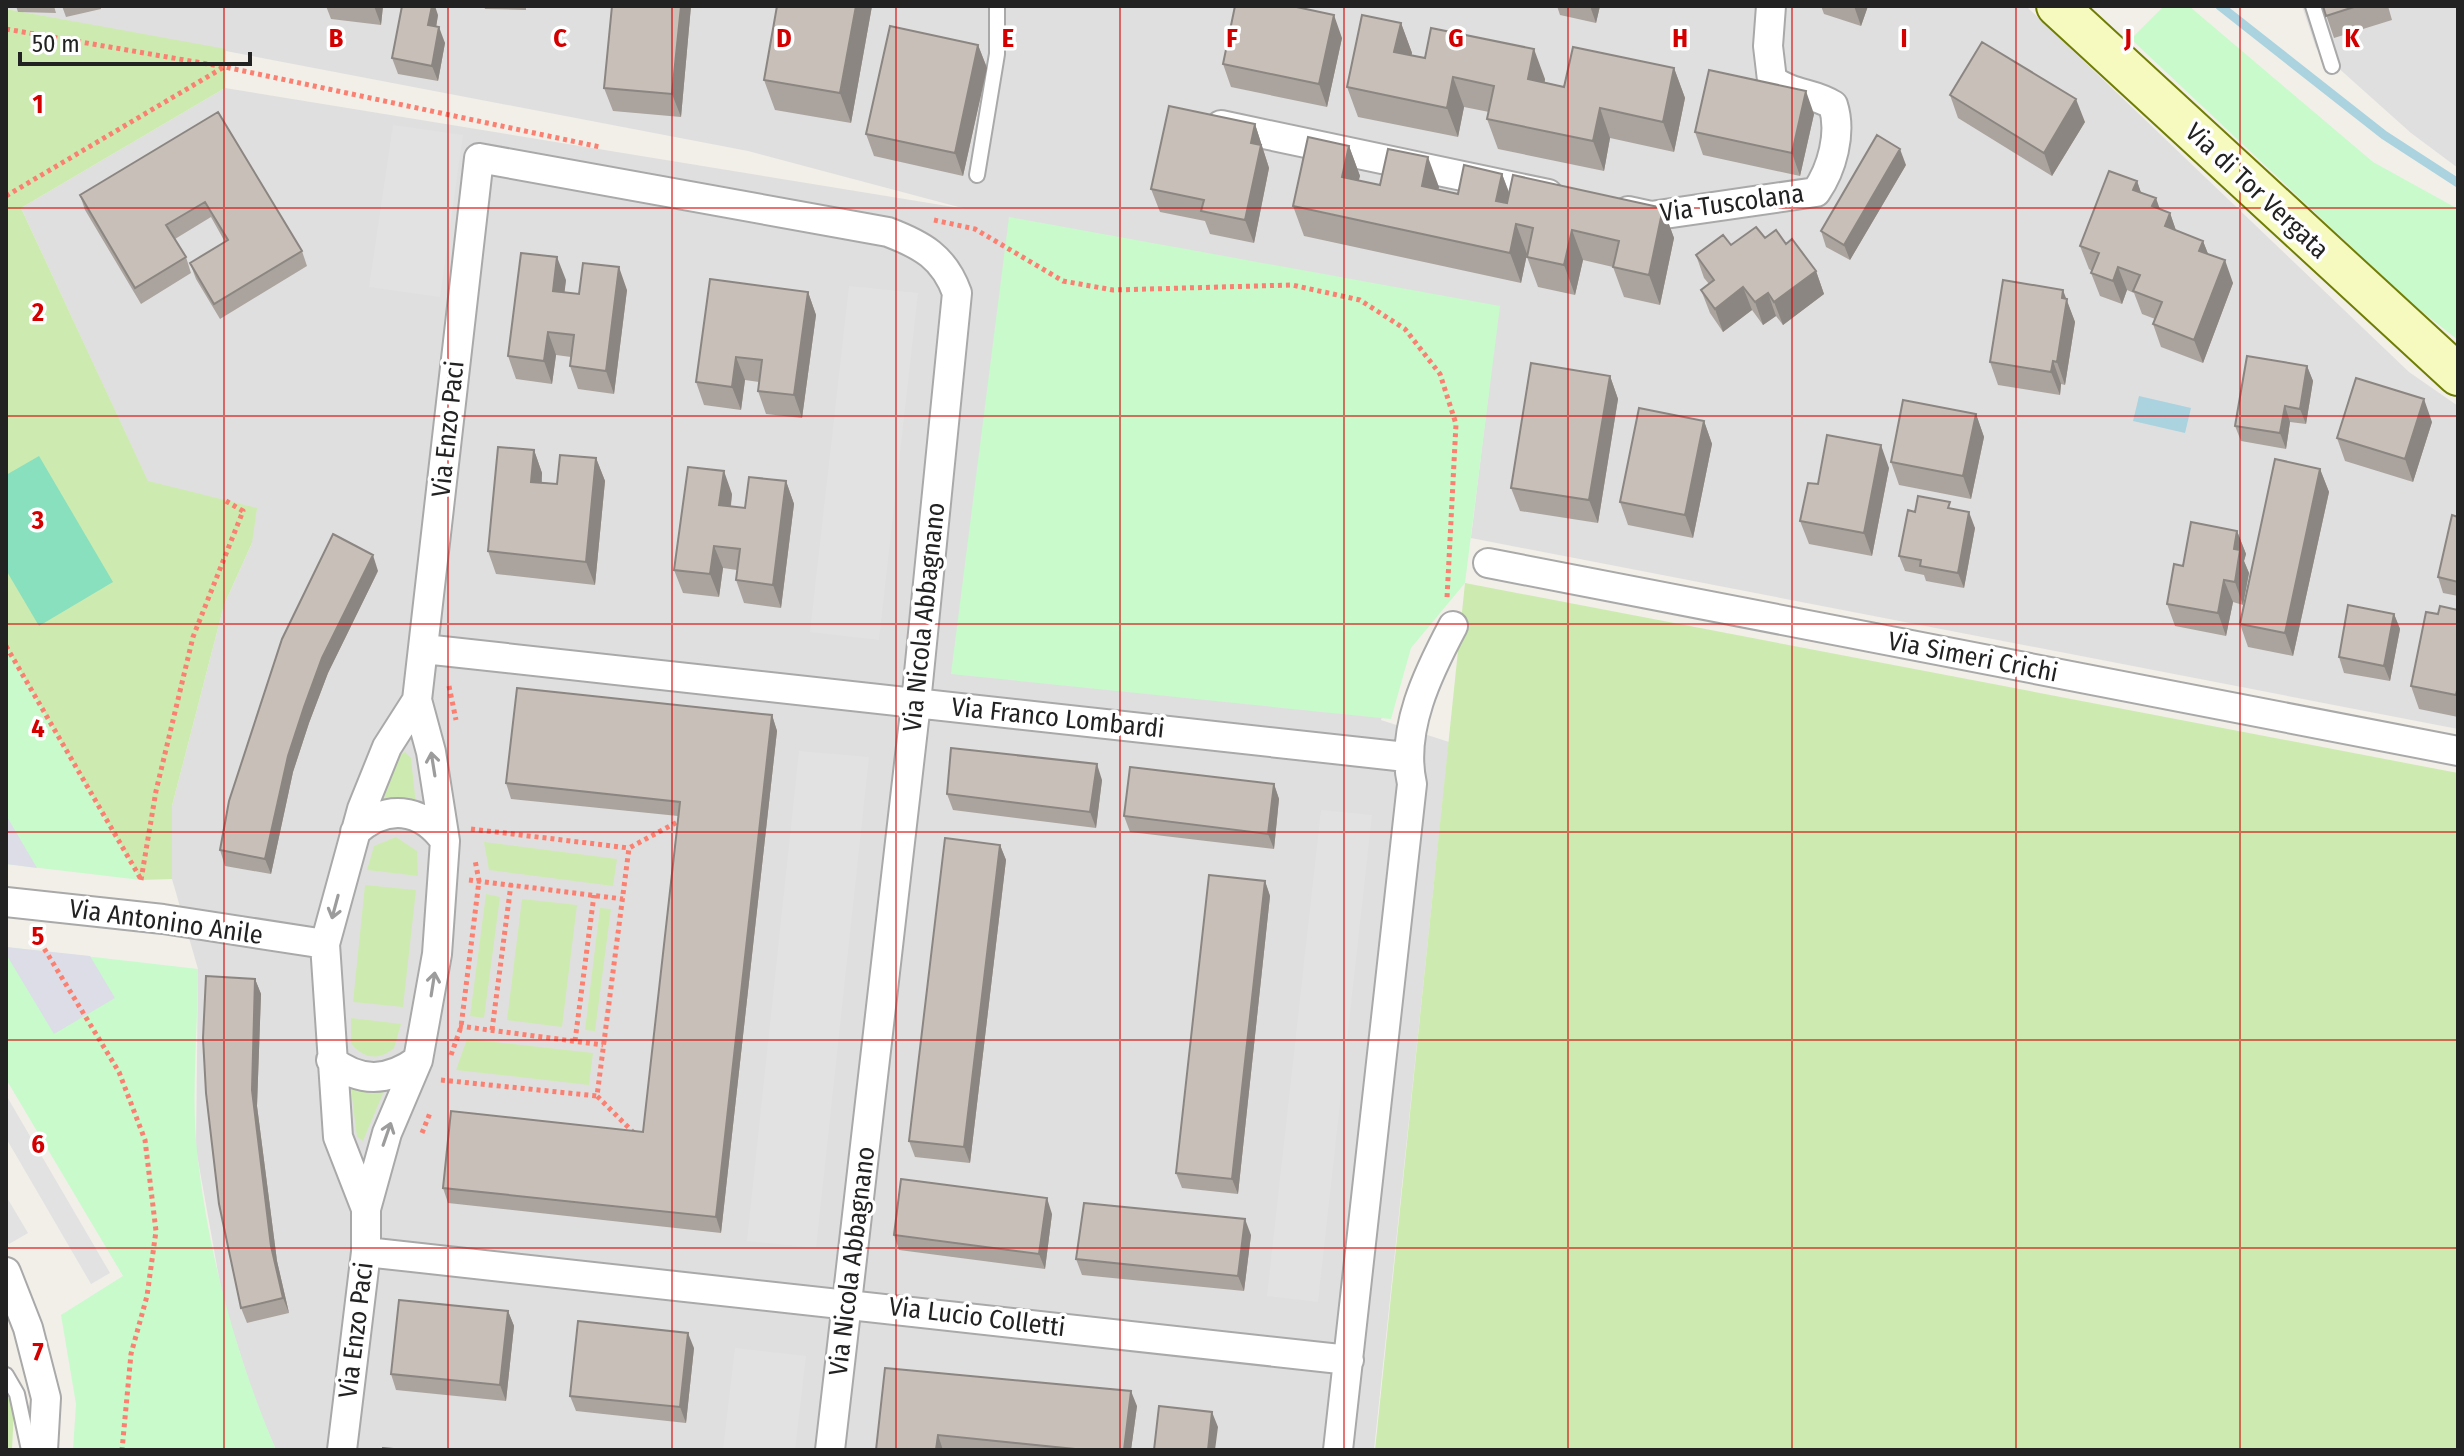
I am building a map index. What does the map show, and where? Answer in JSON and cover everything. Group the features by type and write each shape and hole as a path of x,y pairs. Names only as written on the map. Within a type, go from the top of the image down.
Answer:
{"main road":[{"name":"Via di Tor Vergata","path":"2057,6 2458,375"}],"street":[{"name":"Via Tuscolana","path":"1604,206 1651,216 1816,192 1830,172 1837,117 1833,105 1791,93 1772,80 1768,46 1771,6"},
{"path":"1200,121 1573,199"},
{"name":"Via Enzo Paci","path":"342,1450 366,1252 366,1209 387,1133 418,1060 437,954 444,877 462,837 431,752 417,700 479,158"},
{"name":"Via Nicola Abbagnano","path":"479,158 888,232 936,255 950,273 957,293 916,703 830,1450"},
{"name":"Via Simeri Crichi","path":"1488,563 2458,751"},
{"path":"1338,1450 1412,784 1406,757 1426,677 1453,626"},
{"name":"Via Franco Lombardi","path":"424,649 1406,757"},
{"name":"Via Enzo Paci","path":"366,1209 338,1137 325,944 355,832 387,747 417,700"},
{"path":"355,832 369,820 385,813 403,811 462,837"},
{"name":"Via Antonino Anile","path":"6,902 163,919 325,944"},
{"path":"331,1060 346,1072 365,1078 384,1078 402,1072 418,1060"},
{"name":"Via Lucio Colletti","path":"366,1252 848,1302 1349,1360"},
{"path":"6,1272 28,1328 46,1398 43,1450"}],"lane":[{"path":"977,175 997,54 997,6"},
{"path":"2313,6 2332,66"},
{"path":"6,1375 17,1394 29,1450"}],"path":[{"path":"6,196 225,67"},
{"path":"6,646 141,880 156,791 193,637 243,511 226,501"},
{"path":"457,728 449,686 461,677"},
{"path":"468,814 462,837 629,848 686,817"},
{"path":"597,1096 629,848"},
{"path":"437,1094 461,1027 479,881 474,855"},
{"path":"444,877 623,899"},
{"path":"492,1030 511,884"},
{"path":"575,1041 594,895"},
{"path":"46,951 119,1072 145,1140 156,1231 147,1296 131,1354 122,1450"},
{"path":"426,1022 603,1045"},
{"path":"441,1080 597,1096 638,1137"},
{"path":"416,1145 432,1107"}],"shaded area":[{"path":"6,6 2026,6 2409,372 2458,406 2458,729 1471,538 1499,306 1381,720 1449,742 1374,1450 276,1450 256,1404 223,1300 196,1149 198,969 172,879 172,806 224,605 252,543 148,482 21,208 225,88 966,209 748,151 6,9"},
{"path":"2302,6 2458,6 2458,168 2411,133 2316,48"},
{"path":"393,125 463,135 440,297 369,287"},
{"path":"849,286 918,293 879,640 810,632"},
{"path":"799,751 869,757 816,1248 747,1241"},
{"path":"1321,810 1372,815 1318,1302 1267,1296"},
{"path":"6,815 37,868 6,864"},
{"path":"6,947 90,956 115,998 54,1034 6,954"},
{"path":"6,1095 110,1273 91,1284 6,1138"},
{"path":"6,1196 28,1233 9,1244 6,1239"},
{"path":"735,1348 806,1356 795,1450 723,1450"}],"green space":[{"path":"2164,6 2189,6 2373,162 2458,209 2458,340 2411,303 2131,39"},
{"path":"6,9 226,49 225,88 21,208 148,481 257,508 252,543 224,605 172,806 172,879 141,880 6,646"},
{"path":"1009,217 1500,306 1465,583 1411,648 1391,719 951,674"},
{"path":"39,456 113,582 39,626 6,570 6,475"},
{"path":"1465,583 2458,773 2458,1450 1375,1450"},
{"path":"6,646 141,880 6,864"},
{"path":"405,752 411,758 416,805 404,800 383,801 400,755"},
{"path":"396,837 417,851 418,876 367,870 374,846"},
{"path":"484,842 617,859 613,886 489,870"},
{"path":"365,885 416,890 403,1007 353,1002"},
{"path":"486,894 500,897 484,1018 470,1016"},
{"path":"522,899 577,905 562,1027 507,1020"},
{"path":"600,908 611,909 595,1031 585,1030"},
{"path":"6,947 198,969 195,1108 197,1151 208,1228 236,1341 276,1450 73,1450 76,1404 61,1315 123,1276 6,1079"},
{"path":"351,1018 401,1024 394,1048 377,1056 361,1052 351,1043"},
{"path":"467,1039 593,1053 589,1085 456,1070"},
{"path":"351,1088 373,1094 384,1091 363,1141 357,1137"},
{"path":"6,1394 14,1408 12,1450 6,1450"}],"water":[{"path":"2139,396 2191,408 2185,433 2133,421"}],"building":[{"path":"402,6 432,6 428,25 439,27 432,66 392,58"},
{"path":"612,6 681,6 672,94 604,88"},
{"path":"777,6 856,6 840,93 764,80"},
{"path":"1235,6 1292,6 1334,15 1319,84 1223,64"},
{"path":"2323,6 2357,6 2326,16"},
{"path":"1362,15 1401,23 1394,52 1425,58 1431,28 1534,49 1528,79 1564,87 1573,47 1674,68 1663,122 1600,108 1593,141 1487,119 1494,86 1453,77 1447,108 1347,87"},
{"path":"890,26 978,45 955,153 866,134"},
{"path":"1982,42 2076,99 2044,153 1950,95"},
{"path":"1709,70 1806,91 1792,153 1695,132"},
{"path":"1169,106 1255,124 1251,143 1261,145 1245,220 1201,211 1204,200 1151,189"},
{"path":"218,112 302,251 214,304 190,263 228,240 205,202 166,225 186,257 135,288 80,195"},
{"path":"1877,135 1900,149 1844,245 1821,231"},
{"path":"1308,137 1349,146 1342,177 1380,185 1388,149 1428,157 1422,186 1458,194 1464,165 1502,174 1496,201 1507,203 1513,175 1663,208 1649,275 1613,267 1619,241 1572,230 1564,265 1527,257 1533,228 1516,224 1510,253 1293,206"},
{"path":"2109,171 2137,181 2133,190 2156,198 2152,206 2170,213 2165,226 2203,241 2199,251 2225,260 2194,340 2153,324 2162,302 2133,291 2140,275 2118,267 2113,281 2091,273 2099,253 2080,246"},
{"path":"1756,227 1765,238 1776,230 1786,244 1792,239 1816,271 1774,302 1768,293 1755,302 1743,287 1715,309 1701,290 1714,280 1696,255 1723,235 1731,245"},
{"path":"521,253 557,257 553,291 579,294 583,263 619,267 606,371 570,366 574,335 548,332 544,361 508,356"},
{"path":"710,279 808,292 794,395 758,391 762,360 736,357 732,387 696,382"},
{"path":"2003,280 2063,290 2062,298 2067,299 2057,362 2053,361 2051,372 1990,362"},
{"path":"2247,356 2307,366 2300,409 2285,406 2280,433 2235,426"},
{"path":"1531,363 1610,376 1589,500 1511,488"},
{"path":"2356,378 2424,399 2405,459 2337,438"},
{"path":"1903,400 1976,414 1963,476 1891,462"},
{"path":"1639,408 1704,421 1685,515 1620,502"},
{"path":"1827,435 1881,445 1864,533 1800,521 1808,483 1818,484"},
{"path":"498,447 534,450 531,482 557,484 560,455 596,458 586,562 488,551"},
{"path":"2275,459 2320,469 2285,633 2240,624"},
{"path":"688,467 724,471 719,505 745,508 749,477 786,481 773,585 736,580 740,549 714,546 710,574 674,570"},
{"path":"1918,496 1950,502 1948,508 1969,512 1958,573 1920,566 1921,560 1899,556 1908,510 1915,512"},
{"path":"2452,515 2458,517 2458,582 2438,577"},
{"path":"2191,522 2237,531 2234,549 2240,550 2235,582 2224,580 2218,613 2167,604 2174,564 2183,566"},
{"path":"333,534 373,555 322,658 304,707 288,756 265,859 220,850 229,801 282,639"},
{"path":"2348,605 2394,614 2384,666 2339,657"},
{"path":"2440,606 2458,610 2456,695 2411,686 2426,612 2438,614"},
{"path":"517,688 772,715 716,1217 443,1188 451,1111 643,1132 680,802 506,783"},
{"path":"951,748 1097,764 1090,812 947,794"},
{"path":"1130,767 1274,784 1268,834 1124,816"},
{"path":"945,838 1000,845 964,1147 909,1141"},
{"path":"1209,875 1265,881 1232,1179 1176,1173"},
{"path":"206,976 255,979 252,1090 271,1246 283,1298 241,1308 219,1204 206,1093 203,1038"},
{"path":"901,1179 1047,1198 1039,1254 894,1235"},
{"path":"1084,1203 1245,1219 1238,1276 1076,1259"},
{"path":"399,1300 508,1311 500,1385 391,1374"},
{"path":"578,1321 688,1333 680,1407 570,1396"},
{"path":"885,1368 1131,1391 1124,1450 1085,1450 938,1435 936,1450 876,1450"},
{"path":"1159,1406 1212,1412 1208,1450 1154,1450"}],"waterway":[{"path":"2220,6 2384,135 2458,183"}]}
